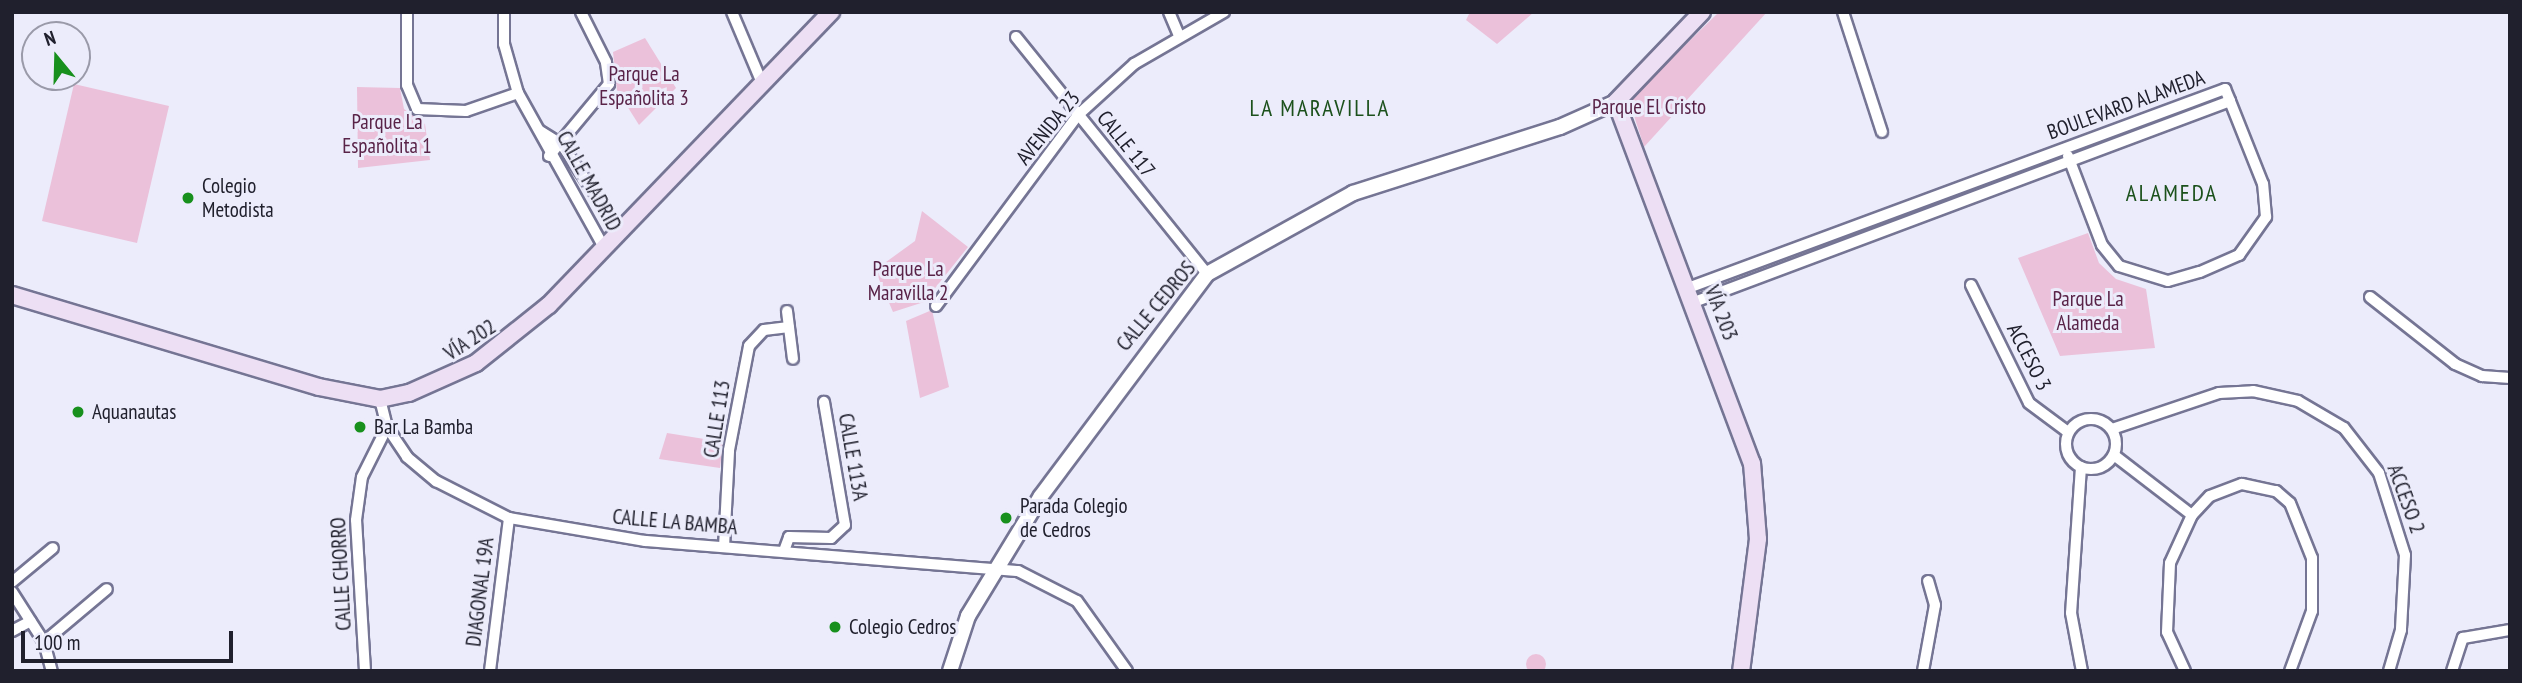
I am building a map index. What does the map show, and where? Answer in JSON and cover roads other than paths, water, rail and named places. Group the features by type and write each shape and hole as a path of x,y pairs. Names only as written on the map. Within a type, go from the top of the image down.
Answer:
{"main road":[{"name":"VÍA 202","path":"12,295 319,387 380,399 447,379 505,344 605,249 831,12"},
{"path":"1616,102 1702,12"},
{"name":"VÍA 203","path":"1616,102 1691,295 1752,463 1758,539 1741,671"}],"street":[{"path":"408,12 407,86 417,109 466,111 518,93"},
{"name":"CALLE MADRID","path":"504,12 504,44 518,93 540,131 549,156 605,249"},
{"path":"549,156 562,145 609,84 606,62 581,12"},
{"path":"732,12 762,83"},
{"path":"1169,12 1179,34"},
{"path":"1191,12 1196,24"},
{"name":"AVENIDA 23","path":"936,306 1078,115 1179,34 1224,12"},
{"path":"1843,12 1882,132"},
{"name":"CALLE 117","path":"1016,37 1207,274"},
{"name":"BOULEVARD ALAMEDA","path":"2225,89 2230,101 1825,253 1691,295 1820,239 2225,89"},
{"path":"2065,148 2102,245 2119,266 2168,281 2200,272 2239,255 2266,217 2263,184 2230,101"},
{"name":"CALLE CEDROS","path":"950,671 993,569 1095,419 1207,274 1353,193 1560,127 1616,102"},
{"name":"CALLE MADRID","path":"540,131 562,145 621,232"},
{"path":"1945,192 1950,206"},
{"path":"1820,239 1825,253"},
{"name":"ACCESO 3","path":"1971,285 2029,403 2068,432"},
{"path":"2370,298 2455,364 2482,376 2510,378"},
{"path":"787,312 793,359"},
{"name":"CALLE 113","path":"724,547 729,450 749,345 764,330 789,327"},
{"name":"ACCESO 2","path":"2112,429 2219,393 2253,391 2298,401 2344,428 2379,473 2405,555 2401,631 2389,671"},
{"path":"380,399 387,427"},
{"name":"CALLE 113A","path":"784,551 793,536 823,540 845,525 824,402"},
{"path":"2081,467 2103,466 2113,455 2112,429 2089,419 2068,432 2066,449 2081,467 2071,613 2082,671"},
{"name":"CALLE LA BAMBA","path":"387,427 407,457 436,481 509,517 555,529 724,547 1018,571 1066,593 1101,626 1128,671"},
{"name":"CALLE CHORRO","path":"365,671 356,520 362,477 387,427"},
{"path":"2113,455 2192,515"},
{"path":"2185,671 2167,632 2165,597 2170,564 2192,515 2210,496 2242,484 2276,491 2295,510 2315,579 2304,639 2290,671"},
{"name":"DIAGONAL 19A","path":"490,671 509,517"},
{"path":"12,582 53,548"},
{"path":"1923,671 1935,605 1928,581"},
{"path":"44,642 107,589"},
{"path":"12,592 44,642 52,671"},
{"path":"12,631 31,621"},
{"path":"2452,671 2463,638 2510,630"}],"place":[{"name":"Colegio Metodista","path":"188,198"},
{"name":"Aquanautas","path":"78,412"},
{"name":"Bar La Bamba","path":"360,427"},
{"name":"Parada Colegio de Cedros","path":"1006,518"},
{"name":"Colegio Cedros","path":"835,627"}],"district":[{"name":"LA MARAVILLA","path":"1320,108"},
{"name":"ALAMEDA","path":"2172,193"}],"park label":[{"name":"Parque La Españolita 3","path":"644,86"},
{"name":"Parque El Cristo","path":"1649,107"},
{"name":"Parque La Españolita 1","path":"387,134"},
{"name":"Parque La Maravilla 2","path":"908,281"},
{"name":"Parque La Alameda","path":"2088,311"}]}
